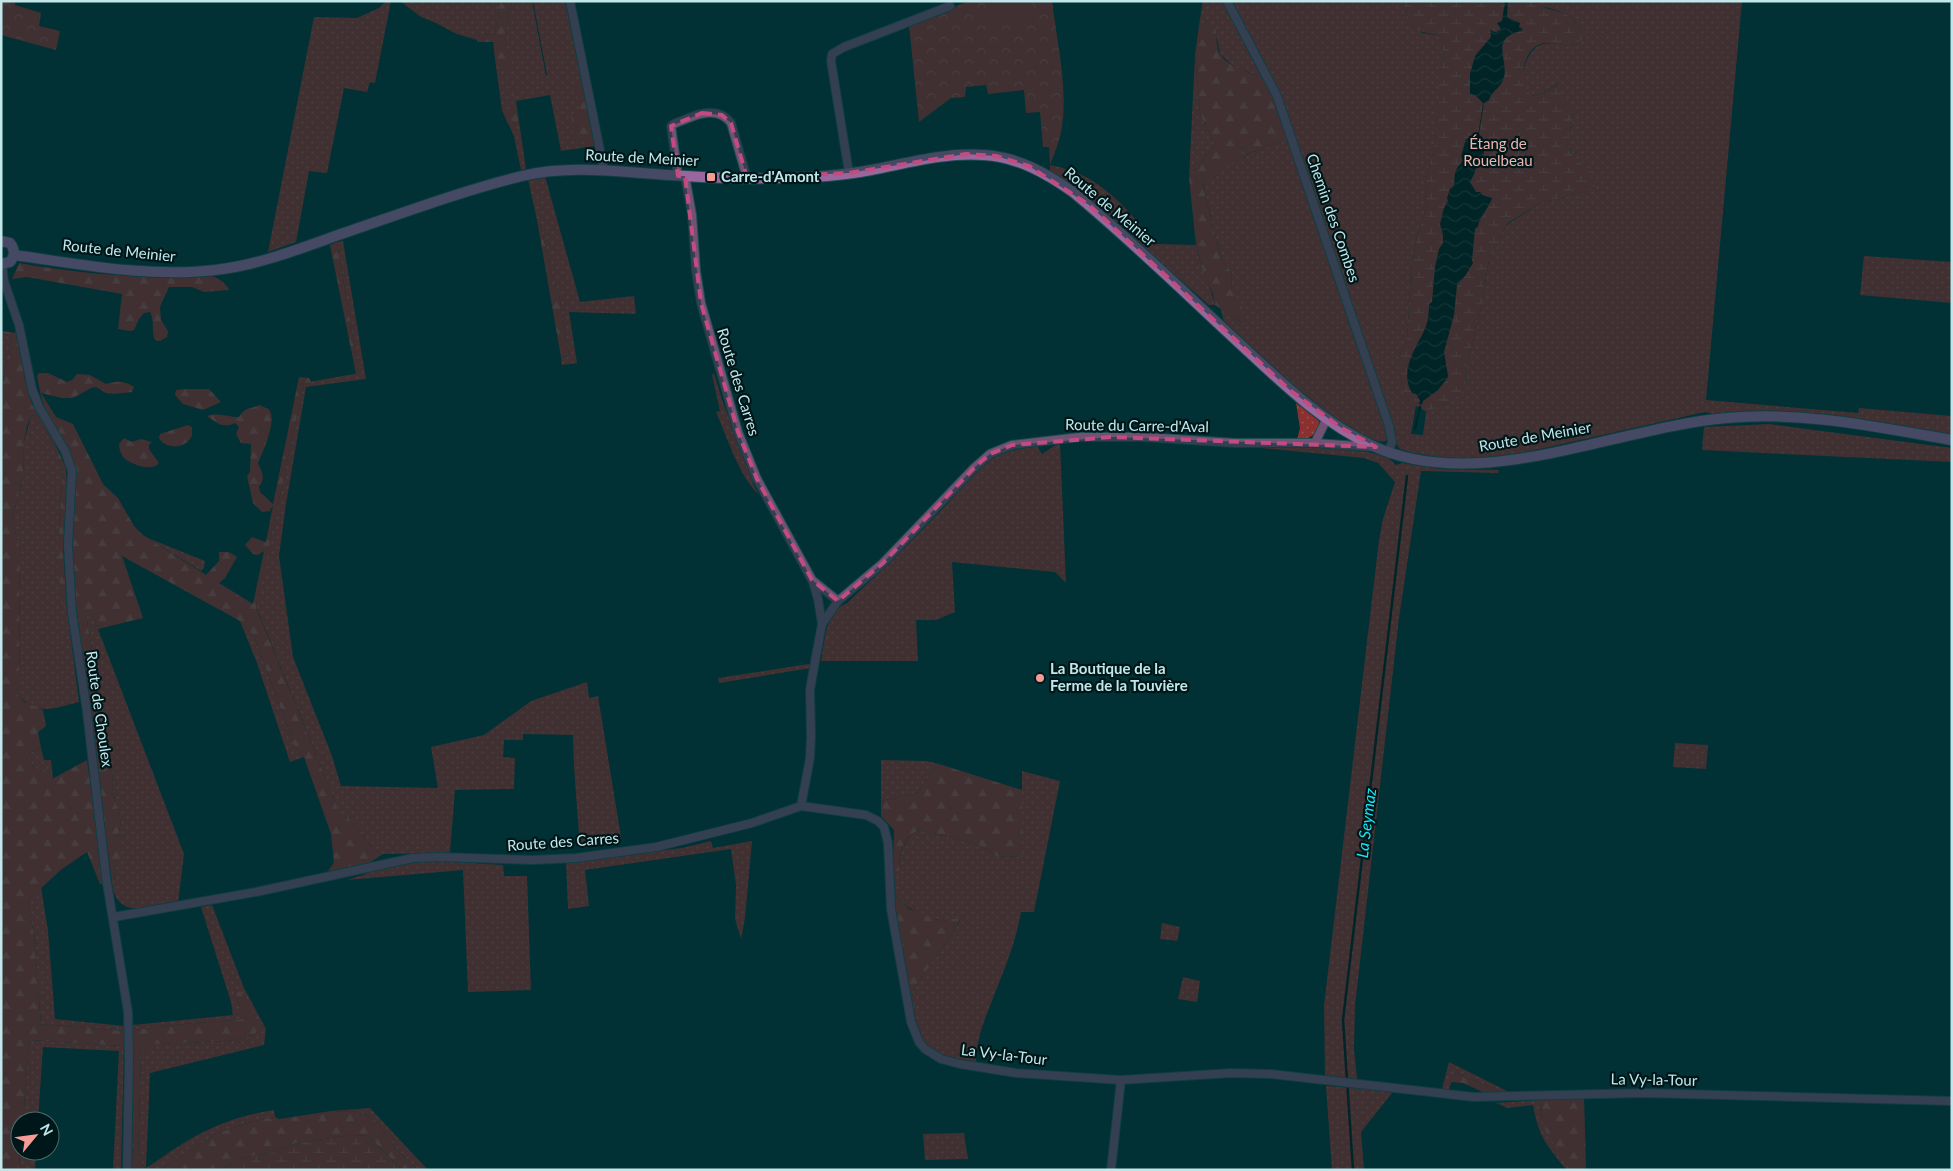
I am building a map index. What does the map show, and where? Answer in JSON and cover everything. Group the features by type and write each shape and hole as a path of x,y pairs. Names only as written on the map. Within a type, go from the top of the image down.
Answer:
{"street":[{"path":"570,1 604,170"},
{"name":"Chemin des Combes","path":"1227,1 1277,96 1389,426 1392,441 1389,452"},
{"path":"849,173 831,61 832,54 844,47 950,6"},
{"name":"Route des Carres","path":"114,918 256,892 413,858 532,860 576,858 656,847 752,823 801,806 810,758 810,690 822,624 818,599 812,580 761,486 738,432 701,303 696,270 692,215 681,176 671,126 695,114 710,113 722,115 730,123 748,178"},
{"name":"Route de Meinier","path":"14,255 164,273 229,268 274,258 499,182 536,173 561,170 604,170 681,176 781,178 849,173 945,155 996,156 1047,174 1089,204 1281,382 1327,418 1356,437 1389,452 1420,460 1446,463 1494,462 1561,450 1666,426 1704,420 1752,416 1824,420 1952,440"},
{"path":"1,241 10,243 13,246 14,255 10,262 2,264"},
{"name":"Route de Choulex","path":"2,264 4,281 19,325 32,389 39,407 65,450 72,471 68,545 69,588 87,712 106,877 128,1012 127,1170"},
{"path":"1315,443 1327,418"},
{"name":"Route du Carre-d'Aval","path":"838,601 883,563 974,468 990,454 1005,447 1045,440 1112,437 1173,438 1235,443 1315,443 1376,447"},
{"name":"Route des Carres","path":"812,580 838,601 822,624"},
{"name":"La Vy-la-Tour","path":"801,806 866,815 878,821 884,828 888,843 890,909 911,1022 919,1042 925,1049 949,1062 989,1070 1121,1080 1250,1073 1496,1098 1562,1094 1644,1093 1952,1101"},
{"path":"1111,1170 1121,1080"}],"highlighted area":[{"path":"702,113 722,115 731,123 747,178 849,173 966,154 996,156 1029,166 1089,205 1291,391 1340,427 1376,447 1112,437 1012,445 990,454 974,468 883,563 838,601 812,580 757,479 738,432 701,303 685,176 678,176 671,126"}],"green space":[{"path":"1,1 15,1 15,5 41,13 39,26 60,31 56,50 1,35"},
{"path":"386,1 391,1 375,83 370,82 367,92 344,88 327,173 309,171 296,242 268,252 314,17 357,18 379,8"},
{"path":"400,1 500,1 495,33 477,36 477,40 457,34 421,17"},
{"path":"500,1 512,1 505,37 508,50 512,56 511,81 519,127 508,124 502,110 514,108 506,69 495,59 493,42 477,42 477,36 495,33"},
{"path":"512,1 532,1 546,76 533,1 568,1 595,146 561,151 550,95 516,101 526,169 521,170 514,136 502,110 495,59 511,56 507,50 505,37"},
{"path":"969,1 1052,1 1064,100 1061,132 1050,165 1049,147 1043,147 1040,112 1026,113 1024,90 988,94 986,85 966,87 965,97 951,98 919,122 909,25"},
{"path":"1031,1 1034,22 989,27 986,6"},
{"path":"1203,1 1223,1 1264,78 1234,67 1220,54 1217,38 1209,21 1199,25"},
{"path":"1231,1 1402,1 1412,25 1422,33 1441,36 1443,50 1440,91 1433,151 1425,183 1426,209 1417,235 1411,272 1407,340 1399,357 1405,365 1401,382 1402,388 1407,398 1416,405 1411,434 1423,435 1426,412 1448,403 1467,383 1466,371 1481,308 1490,253 1497,247 1508,224 1540,203 1589,191 1595,186 1584,164 1575,158 1566,145 1574,114 1560,99 1561,89 1558,84 1536,96 1529,93 1525,87 1523,72 1525,65 1528,57 1538,46 1550,44 1573,46 1586,37 1571,17 1541,5 1539,1 1742,1 1706,400 1858,413 1859,408 1952,416 1952,436 1822,415 1771,411 1713,414 1705,412 1522,453 1470,459 1443,458 1400,449 1396,444 1395,430 1278,93"},
{"name":"Étang de Rouelbeau","path":"1402,1 1539,1 1548,9 1568,15 1587,35 1596,36 1614,29 1598,36 1586,37 1573,46 1545,43 1537,45 1527,57 1524,65 1524,82 1532,95 1536,96 1559,84 1561,99 1574,114 1566,145 1573,155 1592,173 1595,186 1589,191 1540,203 1508,223 1497,248 1490,253 1481,308 1466,371 1467,389 1448,403 1426,412 1412,404 1405,396 1401,380 1404,365 1399,357 1407,340 1411,272 1417,235 1426,209 1425,183 1433,151 1443,50 1441,36 1418,31 1412,25"},
{"path":"1209,21 1215,28 1218,50 1223,59 1240,69 1264,78 1273,94 1288,139 1245,155 1244,147 1240,149 1239,157 1218,175 1202,182 1221,259 1232,273 1231,289 1242,307 1243,323 1215,305 1196,245 1189,178 1215,145 1200,114 1195,55 1199,25"},
{"path":"1195,55 1200,114 1215,145 1189,178"},
{"path":"579,84 583,84 595,146 573,138 571,135 573,132 571,114 581,114 576,87"},
{"path":"1288,139 1386,424 1388,436 1386,441 1374,440 1338,420 1297,388 1232,331 1223,319 1220,307 1242,323 1242,308 1231,289 1232,273 1221,259 1202,181 1218,175 1240,149 1244,147 1246,155"},
{"path":"1050,165 1068,169 1098,184 1134,217 1156,244 1196,245 1215,305 1209,305 1151,256 1078,189 1050,171"},
{"path":"545,176 580,302 634,296 636,314 569,312 577,363 562,365 561,357 569,356 559,295 552,275 539,219 537,220 528,179"},
{"path":"539,219 552,275 559,295 569,356 561,357 537,220"},
{"path":"343,241 366,379 306,387 279,556 293,657 332,756 341,786 438,788 431,747 484,735 531,701 587,682 589,698 598,696 621,837 614,838 614,843 580,848 573,735 523,734 523,740 504,740 503,757 515,758 514,789 455,790 450,853 383,854 372,848 354,823 341,814 338,809 256,606 304,383 359,373 337,242"},
{"path":"337,242 359,373 356,374 330,245"},
{"path":"1864,256 1952,262 1952,303 1860,295"},
{"path":"19,263 131,276 169,278 212,276 222,281 229,290 204,292 192,287 169,287 160,307 161,320 168,331 167,337 160,341 155,340 150,312 144,313 134,330 118,329 122,294 27,277 12,279"},
{"path":"1,331 11,338 1,392"},
{"path":"1,331 17,333 25,380 32,404 51,435 66,468 67,486 63,548 67,609 64,610 58,570 63,470 49,436 34,414 27,426 24,441 23,476 12,520 20,548 19,687 15,692 24,702 43,710 46,726 38,732 41,748 29,753 34,770 43,768 52,779 87,760 104,884 100,884 87,852 62,869 28,900 34,937 41,1024 125,1031 124,1046 29,1040 24,1111 10,1111 10,1161 19,1161 19,1170 1,1170 1,392 11,338"},
{"path":"39,373 48,373 67,382 72,380 77,374 90,375 106,384 120,382 134,387 132,392 114,394 106,393 96,387 73,398 62,398 41,393 56,417 73,424 103,484 118,498 134,526 143,535 206,575 219,561 219,552 229,552 237,557 225,578 219,583 253,604 264,551 258,555 253,554 245,545 252,537 266,542 273,505 270,511 262,512 253,503 247,476 250,472 251,444 241,443 236,434 239,427 235,423 231,425 220,424 207,416 239,417 246,410 260,405 269,410 271,416 270,430 258,463 263,475 259,487 260,492 273,504 299,377 309,378 311,382 304,383 256,607 338,809 354,823 372,848 383,854 369,863 327,873 334,862 331,834 304,757 294,745 254,636 240,621 122,556 143,618 98,629 92,615 86,615 112,770 113,792 121,822 118,837 120,860 115,867 113,890 72,575 75,467 69,450 43,403 37,376"},
{"path":"714,373 723,403 755,480 752,482 759,495 739,467 716,412 720,411 712,375"},
{"path":"209,389 221,402 203,410 183,404 175,395 176,390"},
{"path":"1296,403 1319,421 1319,426 1315,433 1306,439 1297,440 1300,428"},
{"path":"34,414 49,436 63,470 58,540 64,610 67,609 79,702 52,709 37,708 30,705 15,692 19,687 20,548 12,520 23,476 24,441 31,417"},
{"path":"1769,424 1952,448 1952,462 1702,450 1704,427"},
{"path":"188,425 192,427 192,436 183,445 170,446 159,438 160,434"},
{"path":"124,438 132,442 141,439 152,442 149,445 149,449 159,463 156,466 147,467 137,465 125,459 120,452 119,444"},
{"path":"1060,442 1066,583 1055,572 952,562 955,612 936,620 916,620 918,661 821,661 827,628 834,613 847,603 910,542 972,474 989,459 1000,454 1037,446 1042,454"},
{"path":"1251,447 1313,447 1368,452 1387,457 1396,465 1402,463 1439,469 1499,470 1498,473 1421,471 1399,618 1355,1006 1354,1049 1357,1079 1325,1077 1324,1006 1379,540 1383,519 1395,482 1378,463 1364,458"},
{"path":"148,538 205,561 204,568 201,571"},
{"path":"86,615 92,615 98,629 184,854 178,903 137,909 132,908 122,904 113,890 121,822 113,792 112,770"},
{"path":"240,621 254,636 294,745 304,757 290,762 257,663"},
{"path":"809,664 811,668 719,683 718,678"},
{"path":"1675,743 1708,745 1706,769 1673,767"},
{"path":"41,748 44,760 51,760 52,779 34,771 29,753"},
{"path":"881,760 927,761 939,764 916,793 881,801"},
{"path":"939,764 1022,790 1022,857 996,856 972,843 921,830 915,832 906,841 899,861 900,873 896,873 896,886 892,886 894,830 881,816 881,801 916,793"},
{"path":"1022,771 1060,781 1034,912 1021,912 1009,956 981,1029 976,1062 959,1061 937,1053 924,1043 919,1036 922,1032 916,1019 912,991 960,920 933,919 918,913 899,899 892,886 896,886 896,872 900,873 901,854 906,841 915,832 921,830 972,843 996,856 1022,857"},
{"path":"711,841 713,848 752,841 745,918 741,939 735,919 736,885 731,849 585,870 589,906 568,909 566,862 682,848"},
{"path":"455,860 456,862 503,865 504,876 527,876 531,990 468,992 463,870 347,880 366,874 366,872 407,862"},
{"path":"41,887 48,931 55,1019 124,1026 125,1031 41,1024 34,937 28,900"},
{"path":"893,893 909,909 937,920 960,919 952,934 912,991 916,1019 922,1032 919,1036 914,1021"},
{"path":"212,905 244,988 266,1029 264,1045 150,1073 146,1168 187,1141 223,1123 248,1115 274,1110 275,1117 250,1122 218,1133 160,1170 148,1170 138,1161 141,1054 153,1044 228,1041 255,1034 235,993 245,1019 133,1030 133,1025 233,1015 231,1002 201,907"},
{"path":"1162,923 1180,927 1177,941 1160,939"},
{"path":"1183,977 1200,981 1197,1002 1178,999"},
{"path":"240,991 259,1025 255,1034 228,1041 153,1044 141,1054 138,1161 148,1170 132,1170 133,1030 245,1019 235,993"},
{"path":"29,1040 124,1046 121,1170 113,1170 119,1051 43,1047 39,1111 24,1111"},
{"path":"1449,1062 1511,1093 1505,1094 1455,1072 1449,1089 1442,1089"},
{"path":"1455,1072 1505,1094 1487,1094 1463,1083 1450,1082"},
{"path":"1326,1086 1387,1090 1392,1093 1361,1132 1364,1170 1332,1170"},
{"path":"1566,1097 1584,1098 1586,1166 1577,1169 1573,1167 1548,1137 1542,1121 1541,1100"},
{"path":"1541,1100 1542,1121 1577,1169 1586,1166 1585,1170 1568,1170 1552,1152 1540,1132 1533,1105 1508,1108 1496,1103"},
{"path":"370,1108 428,1170 418,1170 400,1153 375,1120 360,1112 331,1111"},
{"path":"331,1111 360,1112 375,1120 400,1153 418,1170 402,1170 368,1136 352,1135 296,1143 273,1152 242,1158 221,1170 160,1170 218,1133 250,1122 275,1117 279,1119"},
{"path":"964,1133 968,1159 925,1160 923,1134"},
{"path":"352,1135 368,1136 402,1170 221,1170 242,1158 273,1152 296,1143"},
{"path":"19,1161 35,1161 35,1170 19,1170"}],"water":[{"path":"1504,1 1508,1 1507,17 1520,23 1519,27 1523,29 1505,39 1502,51 1505,73 1502,83 1489,100 1484,103 1479,134 1485,142 1484,155 1478,157 1475,172 1470,182 1476,192 1481,192 1482,195 1492,198 1475,229 1473,263 1457,285 1454,315 1444,352 1448,376 1438,390 1423,401 1422,405 1419,404 1420,401 1416,394 1412,393 1408,385 1408,369 1413,353 1425,328 1429,304 1432,302 1435,267 1439,249 1443,243 1440,224 1444,208 1448,201 1450,189 1454,186 1456,169 1463,161 1461,156 1466,139 1478,135 1483,103 1475,95 1470,94 1470,74 1475,56 1491,37 1490,30 1496,32 1501,29 1497,23 1502,21"}],"waterway":[{"name":"La Seymaz","path":"1415,429 1420,407"},
{"name":"La Seymaz","path":"1353,1170 1343,1020 1407,476"}],"place":[{"name":"Carre-d'Amont","path":"711,177"},
{"name":"La Boutique de la Ferme de la Touvière","path":"1040,678"}]}
